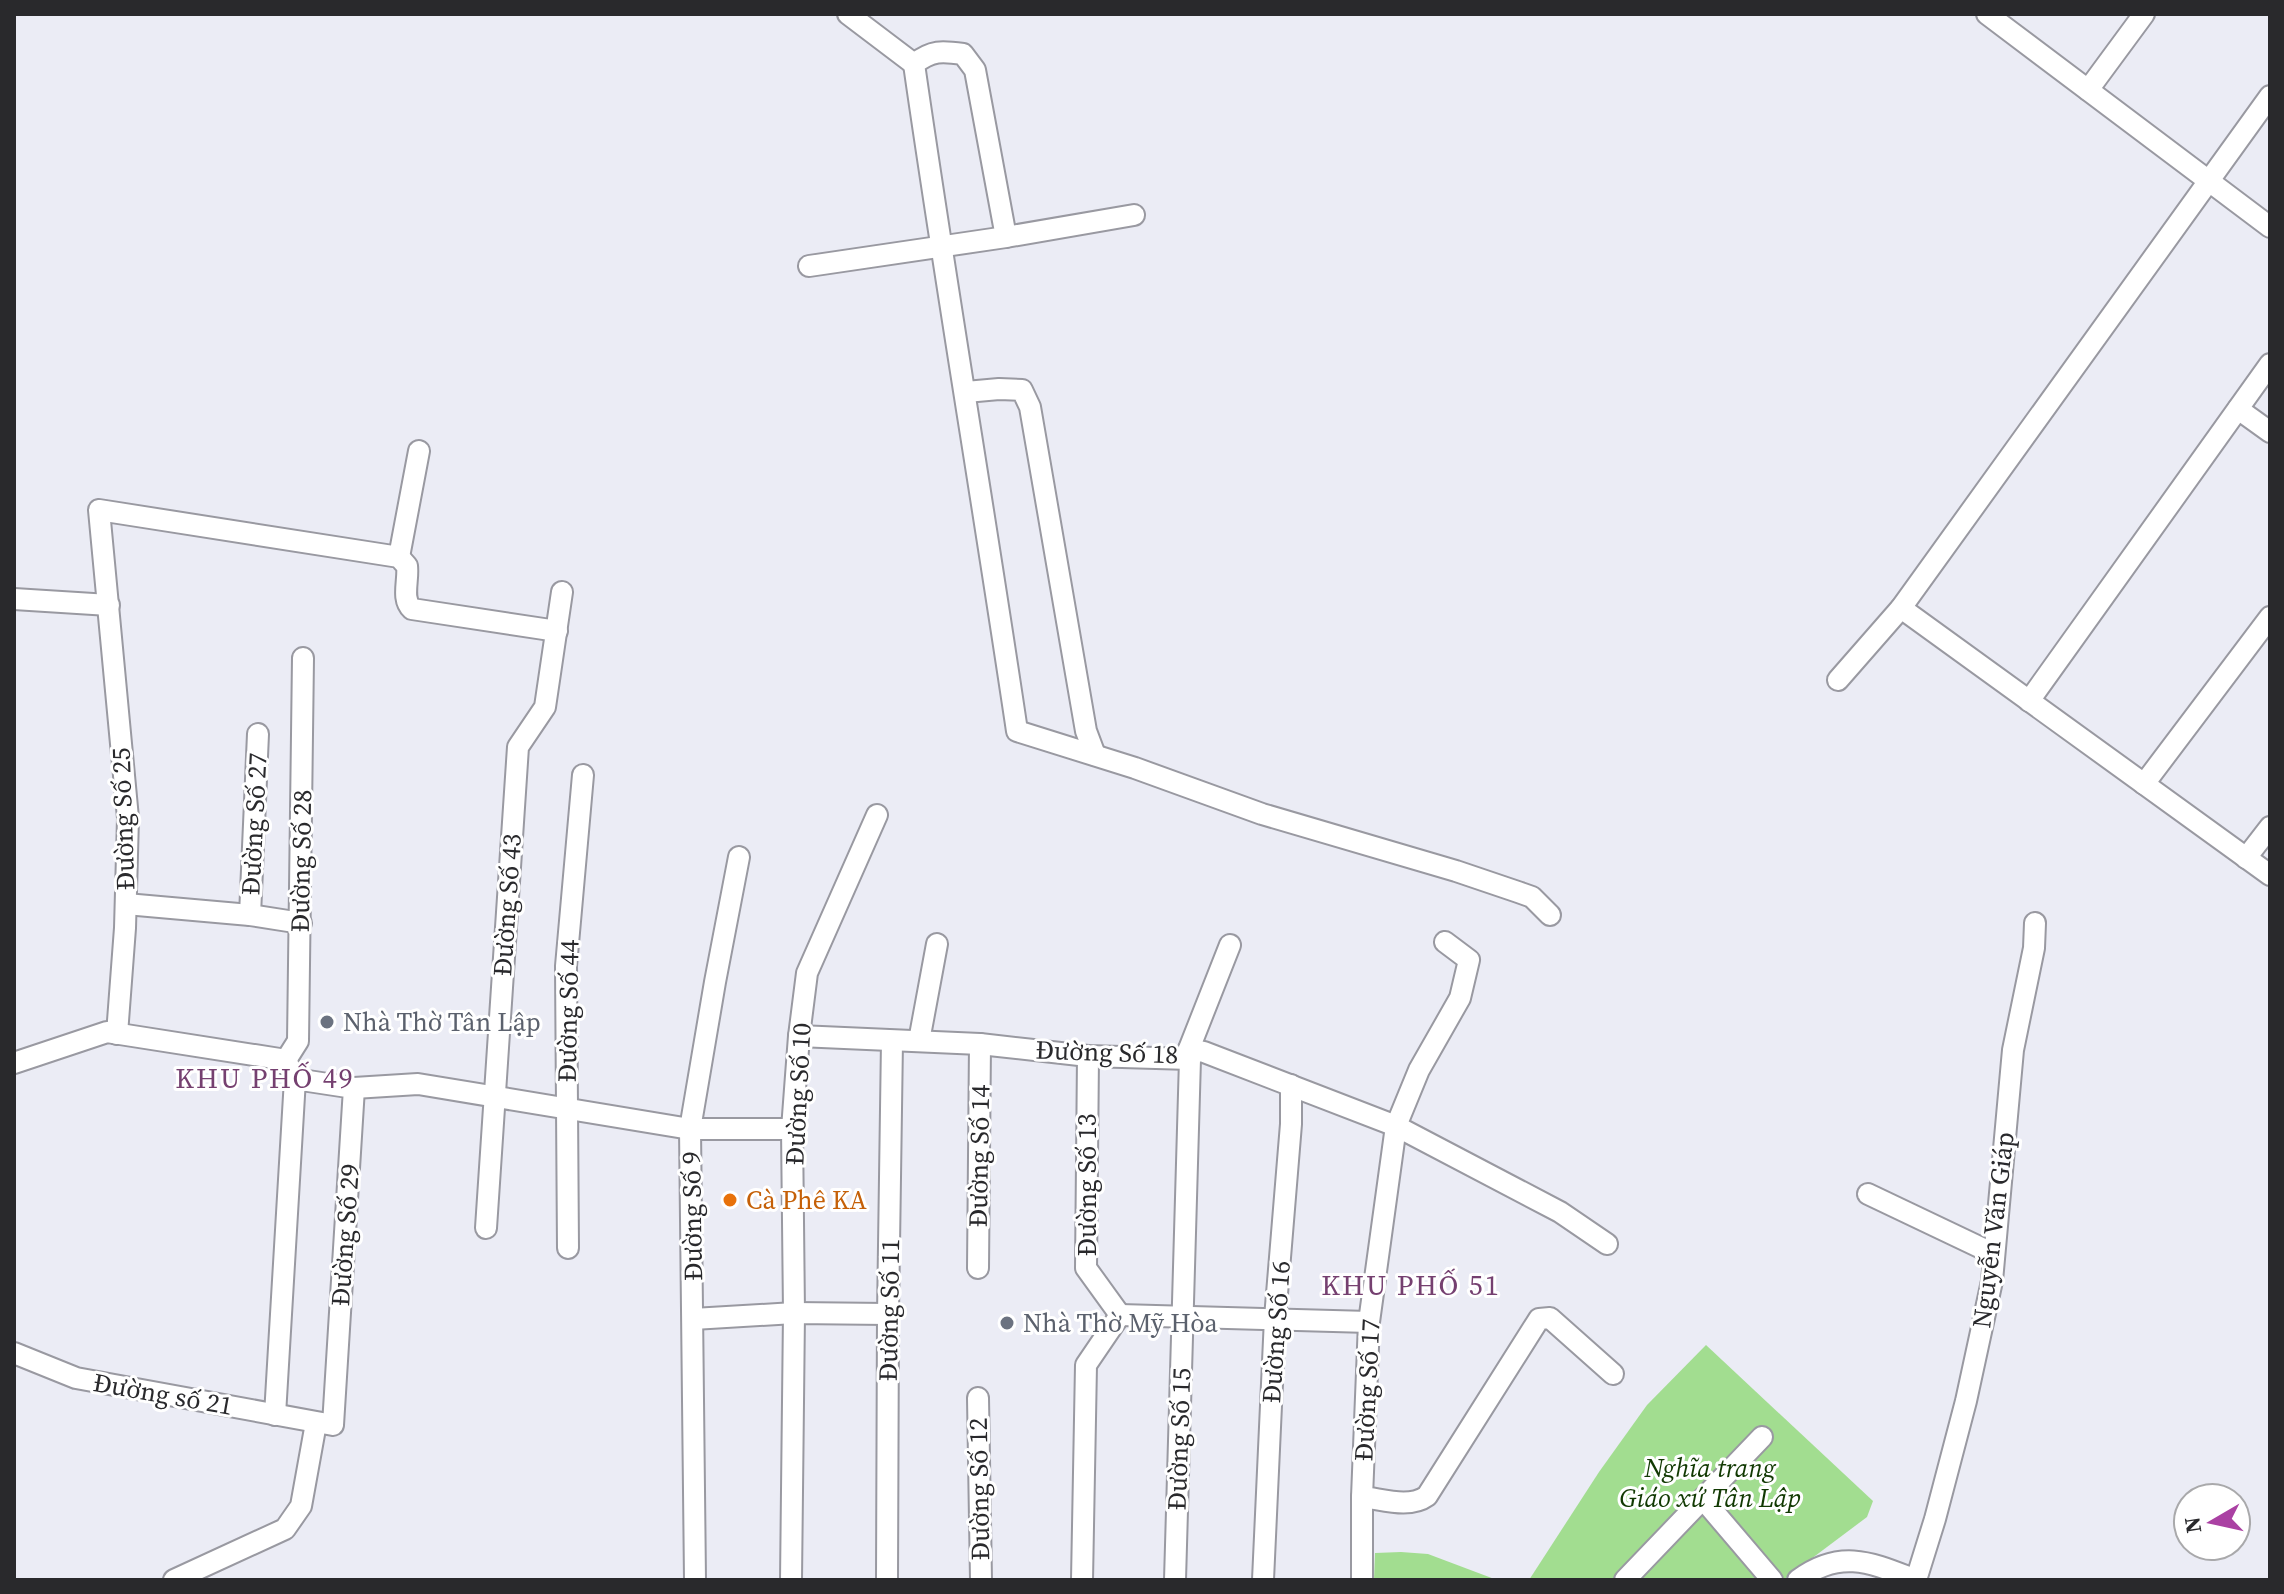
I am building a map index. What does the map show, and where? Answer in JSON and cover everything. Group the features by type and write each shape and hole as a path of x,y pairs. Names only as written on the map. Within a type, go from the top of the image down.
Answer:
{"street":[{"path":"848,14 914,64 1017,731 1262,814 1441,866 1518,892 1532,897 1550,915"},
{"path":"1987,14 2270,227"},
{"path":"2088,90 2144,14"},
{"path":"914,64 922,57 940,51 963,54 975,70 1006,237"},
{"path":"1838,680 1901,608 2270,96"},
{"path":"809,266 1134,215"},
{"path":"2029,701 2270,364"},
{"path":"966,392 1022,390 1030,407 1086,731 1095,755"},
{"path":"2238,409 2270,432"},
{"path":"419,451 399,557 407,566 408,606 557,631"},
{"name":"Đường Số 25","path":"117,1034 128,818 99,510 399,557"},
{"name":"Đường Số 43","path":"486,1228 518,747 545,707 562,592"},
{"path":"14,599 109,605"},
{"path":"1901,608 2270,875"},
{"path":"2144,784 2270,617"},
{"name":"Đường Số 28","path":"286,1060 298,1041 303,658"},
{"name":"Đường Số 27","path":"250,915 258,734"},
{"name":"Đường Số 44","path":"568,1248 566,966 583,775"},
{"name":"Đường Số 10","path":"791,1580 794,1313 792,1129 799,1036 807,973 877,815"},
{"path":"2246,858 2270,827"},
{"name":"Đường Số 9","path":"695,1580 690,1129 739,857"},
{"name":"Đường Số 27","path":"126,904 250,915 301,923"},
{"name":"Nguyễn Văn Giáp","path":"1916,1580 1966,1401 1992,1281 2013,1050 2034,948 2035,923"},
{"name":"Đường Số 17","path":"1362,1580 1369,1322 1396,1126 1419,1070 1460,998 1469,960 1445,942"},
{"path":"919,1041 937,944"},
{"name":"Đường Số 15","path":"1175,1580 1190,1054 1230,945"},
{"path":"14,1063 107,1032 286,1060 295,1079 275,1415"},
{"name":"Đường Số 18","path":"799,1036 980,1044 1088,1056 1204,1052 1396,1126 1560,1212 1607,1244"},
{"name":"Đường Số 11","path":"887,1580 892,1041"},
{"name":"Đường Số 14","path":"978,1268 980,1044"},
{"name":"Đường Số 13","path":"1088,1056 1086,1268 1120,1315"},
{"path":"295,1079 354,1088 418,1084 690,1129 792,1129"},
{"name":"Đường Số 16","path":"1263,1580 1275,1318 1291,1124 1291,1085"},
{"name":"Đường Số 29","path":"316,1423 333,1425 354,1088"},
{"path":"1868,1194 1994,1254"},
{"path":"693,1319 794,1313 888,1314"},
{"path":"1082,1580 1086,1365 1120,1315 1369,1322"},
{"path":"1362,1497 1409,1503 1427,1496 1539,1319 1550,1318 1613,1374"},
{"name":"Đường số 21","path":"14,1353 76,1378 316,1423"},
{"name":"Đường Số 12","path":"978,1398 981,1580"},
{"path":"174,1580 285,1529 301,1506 316,1423"},
{"path":"1625,1580 1762,1437"},
{"path":"1703,1499 1772,1580"},
{"path":"1798,1580 1842,1560 1874,1564 1916,1580"}],"green space":[{"name":"Nghĩa trang Giáo xứ Tân Lập","path":"1706,1345 1873,1501 1867,1517 1783,1580 1529,1580 1647,1405"},
{"path":"1375,1553 1428,1554 1497,1580 1374,1580"}],"place":[{"name":"Nhà Thờ Tân Lập","path":"327,1022"},
{"name":"Cà Phê KA","path":"730,1200"},
{"name":"Nhà Thờ Mỹ Hòa","path":"1007,1323"}],"district":[{"name":"KHU PHỐ 49","path":"265,1078"},
{"name":"KHU PHỐ 51","path":"1411,1285"}]}
